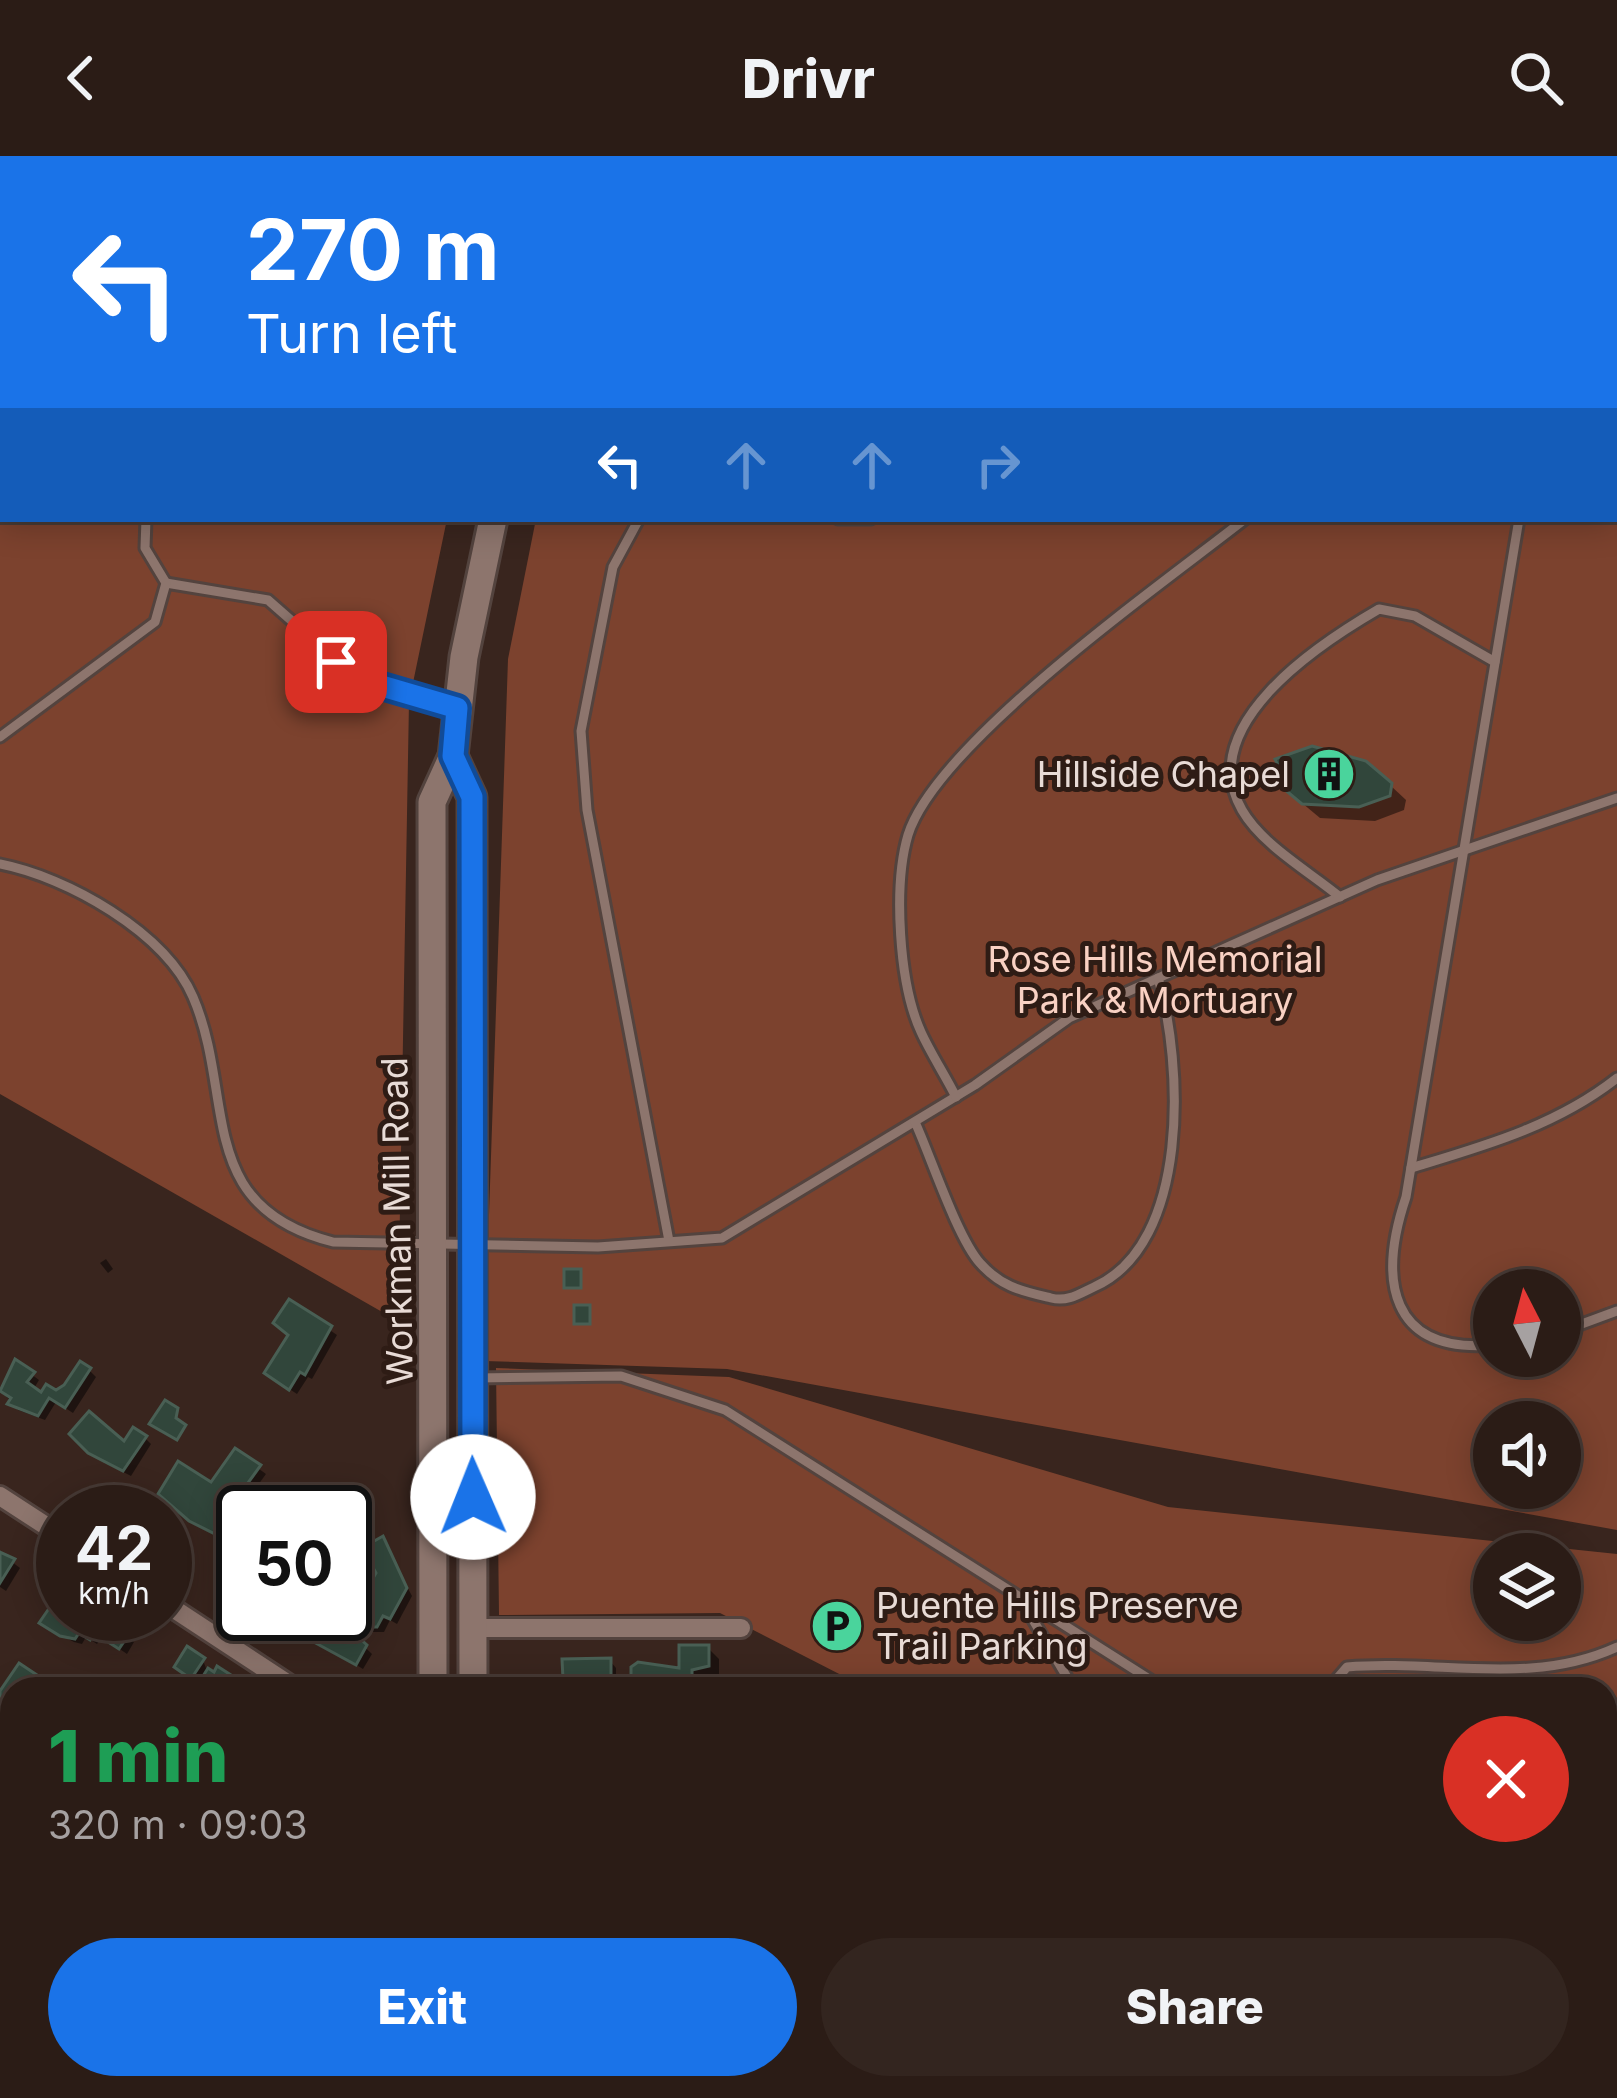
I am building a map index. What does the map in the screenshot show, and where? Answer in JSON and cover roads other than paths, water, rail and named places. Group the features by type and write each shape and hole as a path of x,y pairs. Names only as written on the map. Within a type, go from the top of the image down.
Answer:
{"main road":[{"name":"Workman Mill Road","path":"433,1677 432,802 453,756 457,708 492,522"},
{"name":"Workman Mill Road","path":"453,756 472,797 473,1677"}],"street":[{"path":"0,1496 36,1519"},
{"path":"192,1622 278,1677"},
{"path":"473,1628 741,1628"}],"lane":[{"path":"0,736 155,622 166,584 145,548 146,522"},
{"path":"637,522 613,567 581,730 587,810 669,1241"},
{"path":"956,1096 919,1028 904,952 899,906 909,833 964,754 1036,684 1241,522"},
{"path":"1473,1347 1429,1340 1413,1328 1394,1292 1392,1240 1411,1168 1518,522"},
{"path":"166,584 268,599 358,679 457,708"},
{"path":"1340,896 1242,810 1231,748 1245,718 1336,635 1379,609 1415,616 1495,662"},
{"path":"0,864 72,890 136,932 176,968 196,1005 211,1054 222,1141 233,1170 264,1207 300,1234 333,1242 598,1247 722,1238 915,1122 1069,1018 1340,896 1617,798"},
{"path":"915,1122 976,1260 1005,1287 1064,1301 1113,1279 1147,1240 1164,1194 1176,1082 1171,1023 1158,978"},
{"path":"1411,1168 1514,1138 1592,1098 1617,1078"},
{"path":"1581,1324 1617,1311"},
{"path":"471,1378 622,1376 708,1403 1147,1677"},
{"path":"1018,1593 1067,1677"},
{"path":"1338,1677 1347,1667 1527,1672 1579,1665 1617,1647"}],"place":[{"name":"Hillside Chapel","path":"1329,774"},
{"name":"Puente Hills Preserve Trail Parking","path":"837,1626"}],"park label":[{"name":"Rose Hills Memorial Park & Mortuary","path":"1155,980"}]}
